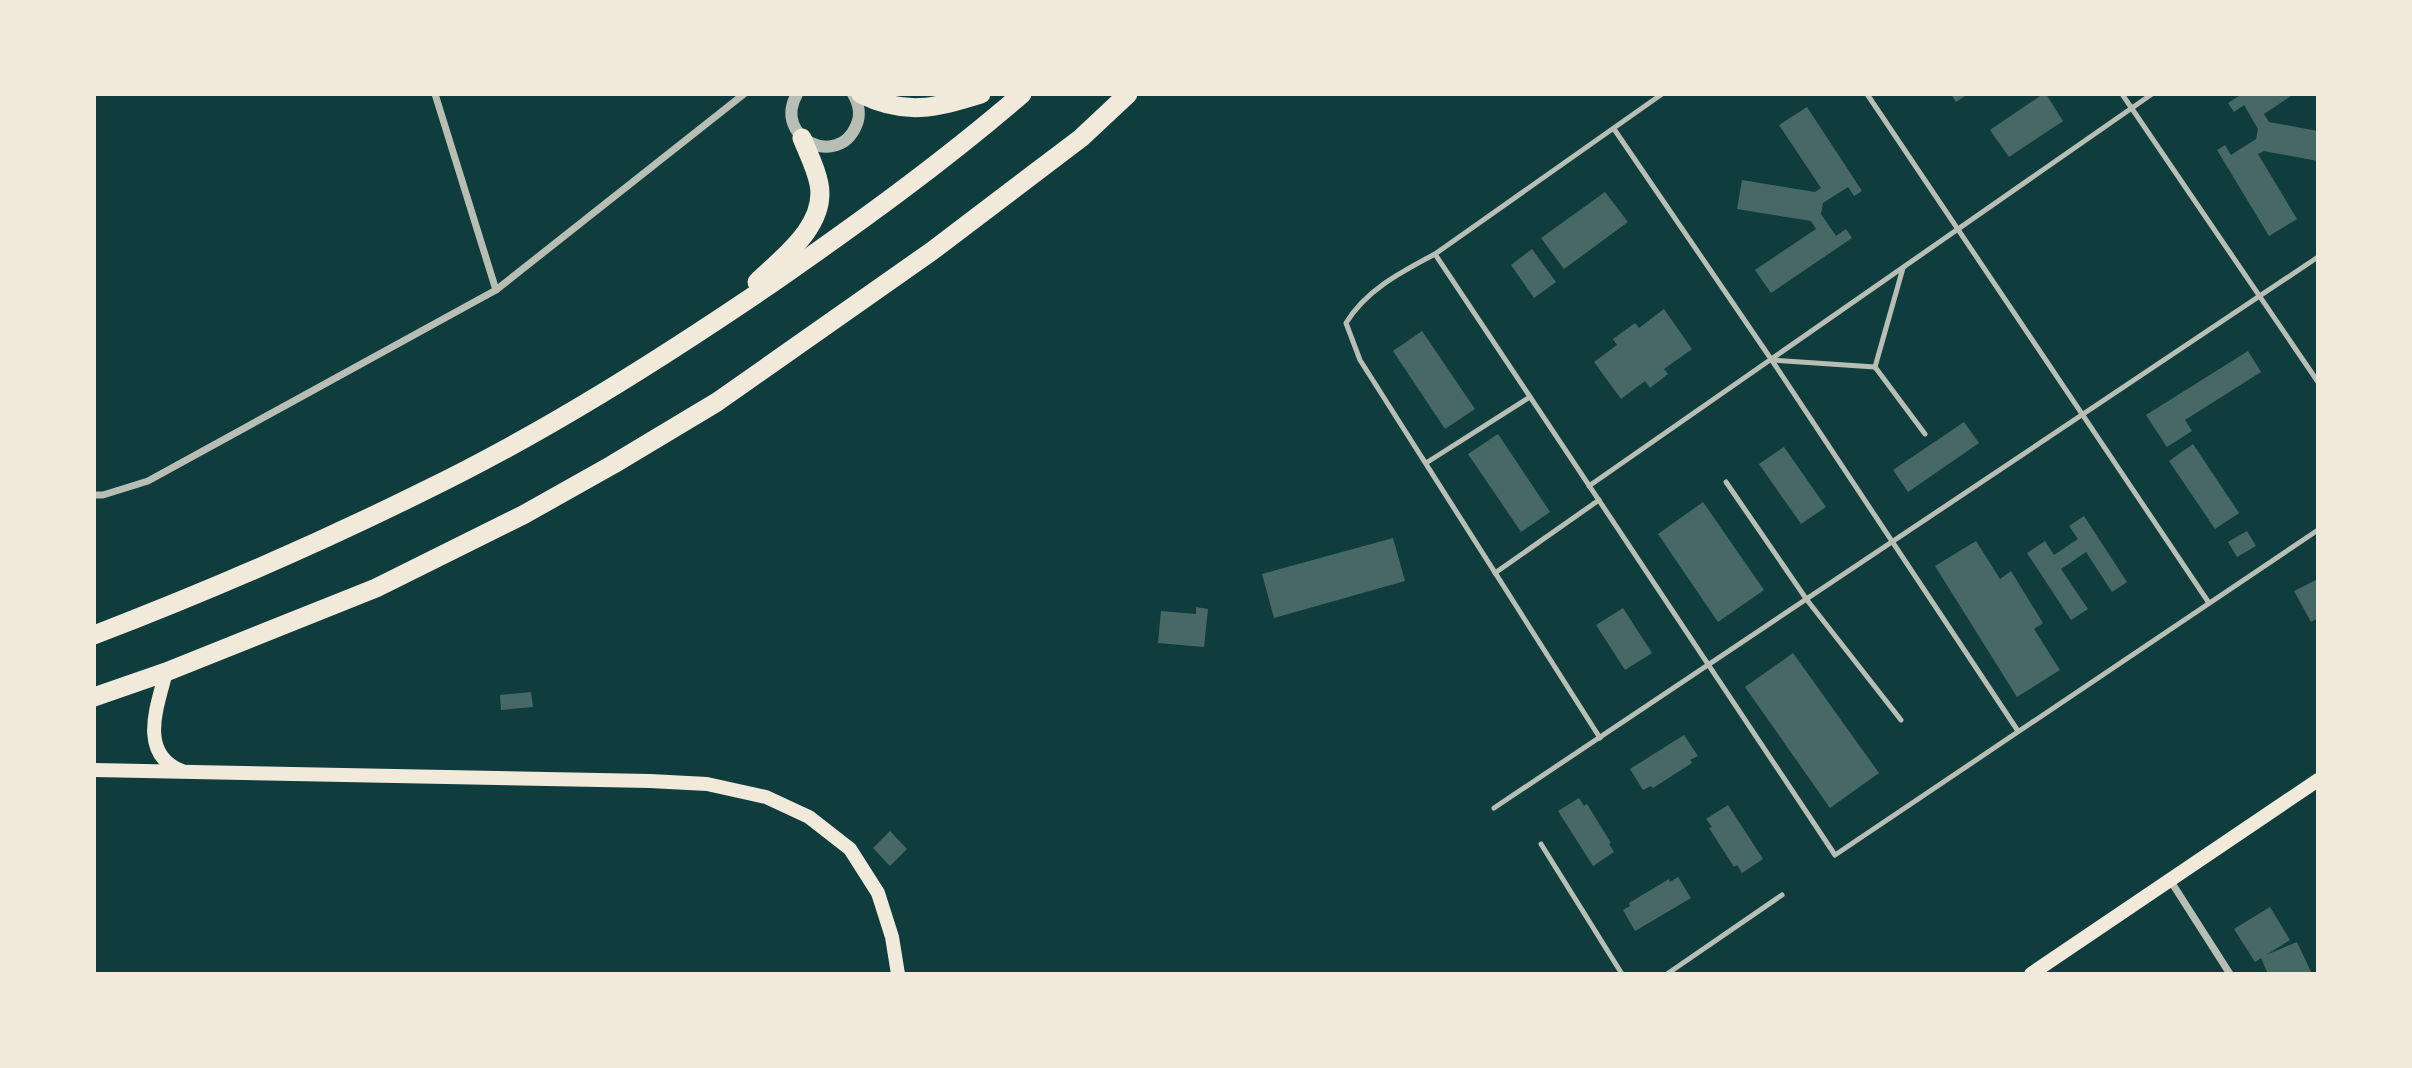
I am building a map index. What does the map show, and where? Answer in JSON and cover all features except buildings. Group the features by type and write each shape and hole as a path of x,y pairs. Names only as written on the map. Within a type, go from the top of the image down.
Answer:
{"highway":[{"path":"861,94 878,103 905,109 943,106 981,94"},
{"path":"94,635 269,563 424,492 609,389 717,321 856,224 942,160 1022,94"},
{"path":"94,697 166,672 376,588 523,514 623,458 717,402 932,251 1081,138 1128,94"},
{"path":"717,321 803,236 816,215 820,186 802,138"}],"main road":[{"path":"166,672 153,725 155,741 167,764 183,772"},
{"path":"94,770 696,783 766,797 809,817 850,849 878,892 898,974"},
{"path":"2031,974 2318,780"}],"street":[{"path":"435,94 496,290"},
{"path":"94,495 103,495 148,481 496,290 744,94"},
{"path":"783,94 802,138 823,147 835,146 854,132 859,109 853,94"},
{"path":"791,110 797,94"},
{"path":"2169,880 2230,974"}],"lane":[{"path":"1600,738 1360,360 1346,323 1357,305 1400,272 1435,254 1662,94"},
{"path":"1867,94 2209,603"},
{"path":"2122,94 2318,382"},
{"path":"1590,486 2152,94"},
{"path":"1614,128 1772,359 2018,731"},
{"path":"1435,254 1835,855 2318,530"},
{"path":"1494,808 2318,257"},
{"path":"1875,368 1903,268"},
{"path":"1772,359 1875,368 1925,434"},
{"path":"1426,463 1530,397"},
{"path":"1726,482 1807,600 1901,720"},
{"path":"1495,573 1599,500"},
{"path":"1541,844 1622,974"},
{"path":"1667,974 1782,895"}]}
